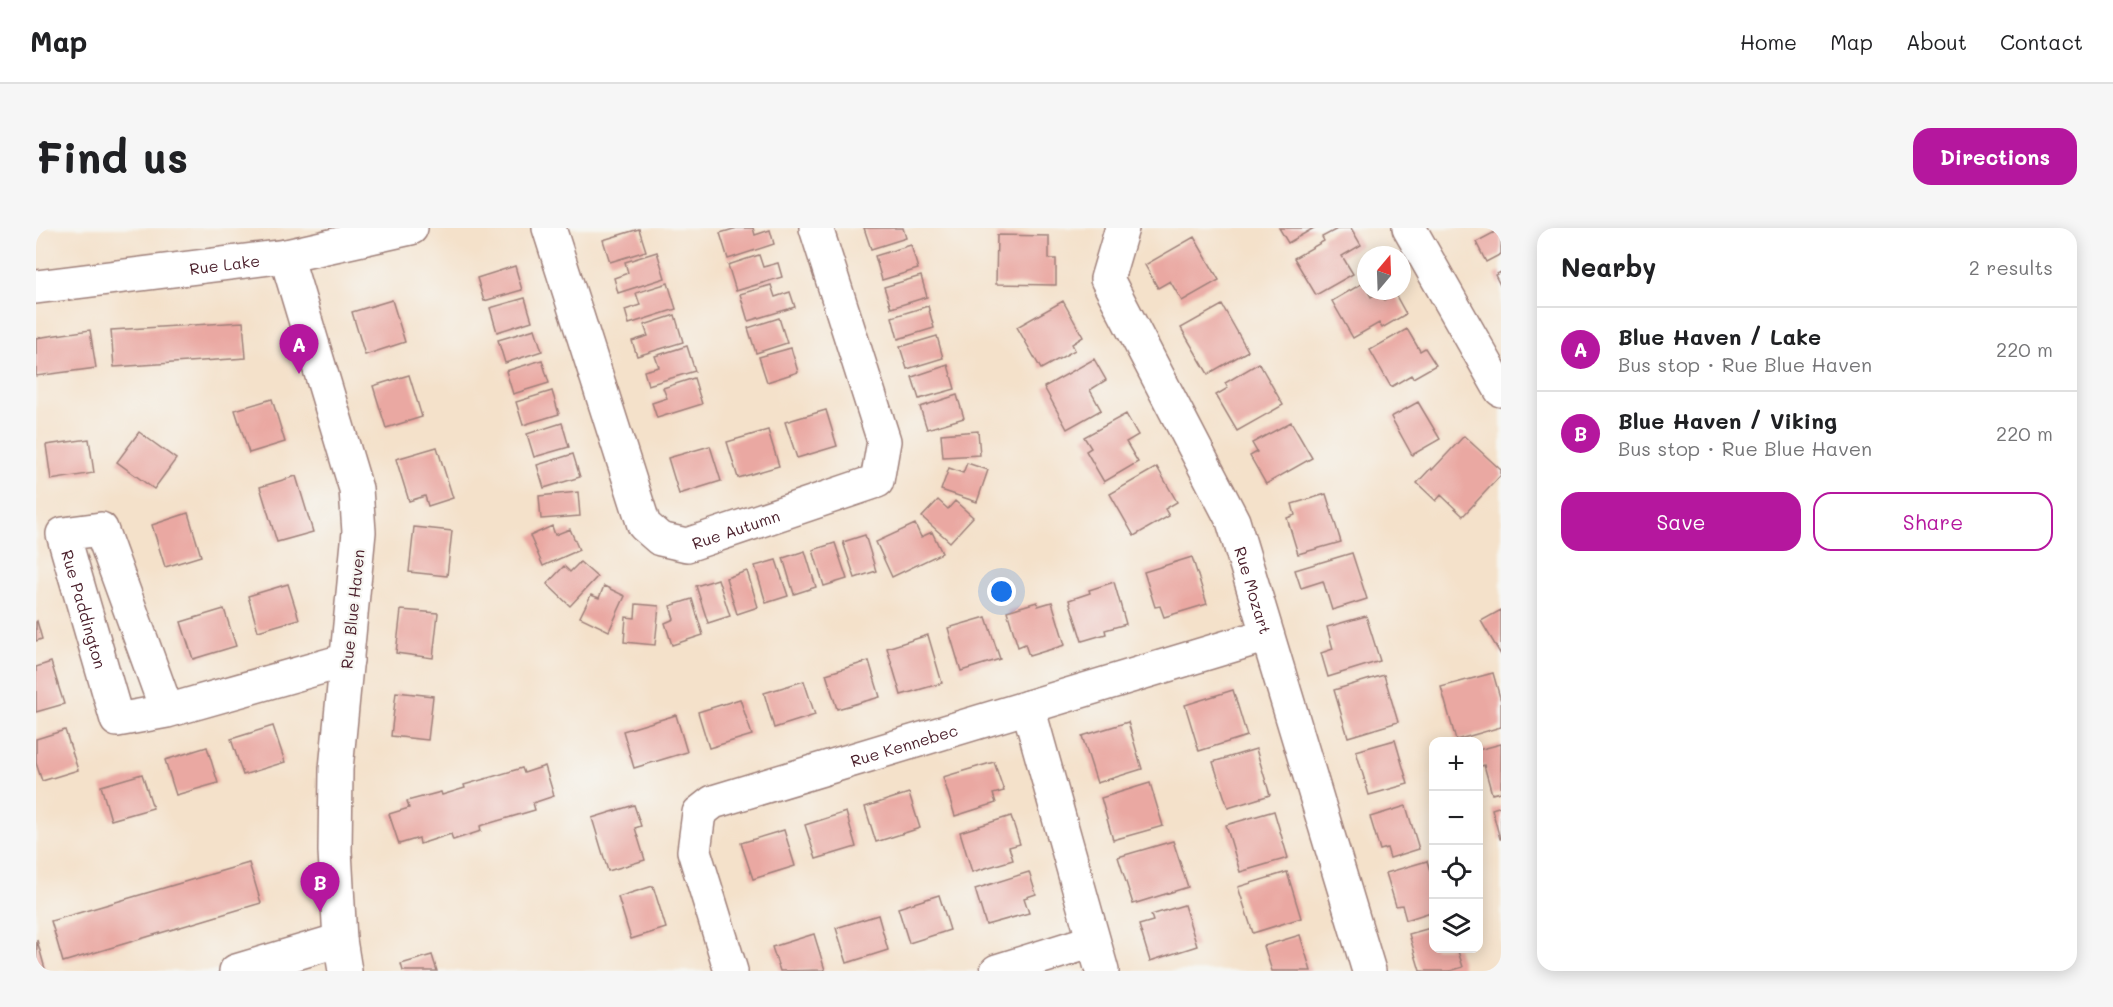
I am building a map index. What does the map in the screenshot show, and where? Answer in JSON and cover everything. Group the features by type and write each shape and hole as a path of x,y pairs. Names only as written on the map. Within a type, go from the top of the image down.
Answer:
{"street":[{"name":"Rue Lake","path":"36,286 286,256 411,228"},
{"name":"Rue Autumn","path":"549,228 644,525 660,539 687,544 877,481 884,441 816,228"},
{"name":"Rue Mozart","path":"1122,228 1107,279 1233,521 1369,971"},
{"path":"1409,228 1501,390"},
{"name":"Rue Blue Haven","path":"286,256 356,489 359,532 336,769 335,851 342,956"},
{"name":"Rue Paddington","path":"166,711 101,529 63,534 117,720 166,711 347,660"},
{"name":"Rue Kennebec","path":"731,971 694,851 699,813 713,802 1268,635"},
{"path":"997,971 1097,956 1028,707"},
{"path":"236,971 342,956"}],"building":[{"path":"737,228 753,228 755,235 770,230 774,244 728,259 720,233"},
{"path":"864,228 903,228 906,238 871,249"},
{"path":"1279,228 1314,228 1288,243"},
{"path":"1339,228 1351,228 1361,245 1342,256 1353,274 1316,295 1294,258 1324,241 1322,237"},
{"path":"1495,228 1501,228 1501,254 1486,262 1476,242 1497,231"},
{"path":"639,229 646,251 610,262 603,240"},
{"path":"997,235 1049,236 1049,259 1056,259 1056,285 996,284"},
{"path":"1194,237 1219,280 1182,301 1170,281 1158,288 1145,265"},
{"path":"911,245 918,269 882,280 875,256"},
{"path":"657,252 665,278 618,293 614,278 628,273 625,262"},
{"path":"759,255 763,267 778,263 782,277 736,291 728,265"},
{"path":"515,266 522,290 484,301 477,278"},
{"path":"1501,272 1501,287 1495,275"},
{"path":"921,276 927,297 891,308 884,287"},
{"path":"668,283 676,309 629,324 625,310 640,305 636,293"},
{"path":"771,285 775,297 790,292 795,307 748,321 740,294"},
{"path":"1357,286 1357,300 1398,300 1406,314 1382,328 1379,323 1353,338 1332,301"},
{"path":"525,298 532,321 497,332 490,308"},
{"path":"392,300 405,342 365,355 352,312"},
{"path":"1063,301 1083,337 1072,344 1075,350 1041,369 1017,327"},
{"path":"1222,305 1248,351 1208,374 1181,328"},
{"path":"928,306 934,328 898,339 892,317"},
{"path":"675,315 683,342 637,356 632,341 648,336 644,325"},
{"path":"779,318 787,343 756,353 748,328"},
{"path":"243,322 246,358 114,367 111,330"},
{"path":"535,329 542,351 505,363 498,340"},
{"path":"1407,329 1420,351 1425,348 1436,365 1413,378 1411,375 1391,387 1370,350"},
{"path":"90,330 96,368 36,376 36,338"},
{"path":"937,336 943,358 907,369 900,347"},
{"path":"687,346 695,371 648,385 644,371 659,367 655,356"},
{"path":"791,348 798,372 767,382 759,357"},
{"path":"1094,359 1106,380 1090,390 1101,410 1067,429 1044,387"},
{"path":"542,360 549,383 513,394 506,371"},
{"path":"1259,363 1283,405 1237,431 1216,395 1228,388 1225,383"},
{"path":"948,365 955,389 919,399 912,377"},
{"path":"409,375 422,417 386,428 373,386"},
{"path":"694,378 702,404 657,418 652,403 667,398 663,388"},
{"path":"552,391 559,414 523,425 516,402"},
{"path":"957,395 964,418 927,429 920,407"},
{"path":"272,399 285,442 249,453 235,410"},
{"path":"1418,402 1440,439 1412,455 1391,417"},
{"path":"826,410 837,446 797,458 785,422"},
{"path":"1126,414 1138,435 1126,442 1138,462 1104,482 1086,451 1091,448 1084,437"},
{"path":"1291,422 1312,458 1266,484 1250,456 1257,452 1252,443"},
{"path":"562,423 569,447 534,457 527,434"},
{"path":"768,430 779,466 738,478 727,442"},
{"path":"978,431 980,455 943,457 941,434"},
{"path":"139,432 176,459 154,489 117,462"},
{"path":"1464,436 1501,470 1501,475 1463,516 1441,495 1436,501 1417,483"},
{"path":"89,439 94,473 51,480 46,445"},
{"path":"710,446 721,481 679,494 668,458"},
{"path":"437,447 453,498 428,506 425,496 409,501 396,459"},
{"path":"573,454 580,477 544,488 537,465"},
{"path":"967,463 988,470 977,502 941,490 949,468 963,473"},
{"path":"1157,467 1177,502 1165,509 1169,516 1134,536 1110,494"},
{"path":"296,476 313,532 277,542 260,487"},
{"path":"578,492 580,516 541,519 539,496"},
{"path":"1326,494 1341,542 1298,554 1287,518 1295,515 1292,504"},
{"path":"938,500 948,509 955,501 973,517 950,542 922,517"},
{"path":"188,513 201,556 165,567 152,525"},
{"path":"915,524 921,537 932,532 942,553 892,577 876,542"},
{"path":"552,526 555,535 570,529 579,550 543,566 530,536"},
{"path":"414,527 452,531 447,576 409,572"},
{"path":"865,535 876,571 855,578 843,542"},
{"path":"835,543 847,579 824,586 813,550"},
{"path":"805,551 816,587 794,594 783,558"},
{"path":"1352,553 1367,599 1332,610 1323,581 1301,588 1295,570"},
{"path":"1192,557 1207,604 1164,617 1160,606 1155,607 1144,572"},
{"path":"776,560 788,596 766,603 755,566"},
{"path":"580,562 597,577 570,606 547,584 564,566 570,572"},
{"path":"747,571 758,607 737,614 726,578"},
{"path":"718,579 730,616 708,623 696,586"},
{"path":"1114,582 1126,624 1105,630 1106,634 1082,641 1069,600 1090,593 1089,590"},
{"path":"288,584 299,619 258,631 248,596"},
{"path":"604,586 625,596 609,631 580,617 591,595 599,598"},
{"path":"692,599 703,635 672,645 665,623 674,619 670,606"},
{"path":"1037,602 1038,606 1052,602 1065,645 1029,656 1025,644 1018,647 1007,611"},
{"path":"636,604 659,606 655,645 624,642 626,617 635,618"},
{"path":"224,609 236,646 193,659 181,622"},
{"path":"401,610 438,613 433,658 396,653"},
{"path":"1501,610 1501,655 1481,621"},
{"path":"1366,616 1380,661 1328,677 1321,653 1333,649 1327,627"},
{"path":"986,617 1000,659 961,671 948,628"},
{"path":"36,622 42,639 36,641"},
{"path":"928,635 942,683 901,695 887,648"},
{"path":"869,661 880,697 837,709 826,674"},
{"path":"51,662 64,704 36,712 36,667"},
{"path":"1493,673 1501,701 1501,727 1466,737 1455,737 1441,687"},
{"path":"1384,675 1398,722 1348,737 1334,690"},
{"path":"804,681 815,715 774,728 764,693"},
{"path":"1233,690 1247,736 1199,751 1185,705"},
{"path":"396,692 433,696 428,740 391,736"},
{"path":"740,699 752,735 709,748 698,712"},
{"path":"676,715 687,752 634,768 623,731"},
{"path":"1128,722 1142,769 1097,783 1082,736"},
{"path":"273,726 285,762 243,775 231,739"},
{"path":"65,730 78,770 42,781 36,763 36,739"},
{"path":"1395,740 1408,784 1369,795 1356,751"},
{"path":"1501,744 1501,792 1492,794 1483,765 1483,749"},
{"path":"207,747 218,783 176,795 165,760"},
{"path":"1256,749 1270,795 1228,808 1213,762"},
{"path":"994,762 1004,791 993,794 996,803 955,816 943,777"},
{"path":"545,766 554,796 533,803 535,810 480,826 481,831 453,840 451,834 420,844 419,838 399,844 389,814 409,808 407,801 441,792 442,795 465,788 464,785 522,768 524,773"},
{"path":"142,774 153,808 111,820 101,786"},
{"path":"1150,783 1163,826 1113,840 1101,798"},
{"path":"909,793 920,828 876,842 865,807"},
{"path":"634,805 641,826 635,828 645,860 608,871 592,818"},
{"path":"1406,806 1419,849 1390,858 1387,848 1380,850 1370,817"},
{"path":"1501,806 1501,839 1500,839 1492,809"},
{"path":"1274,811 1288,858 1240,872 1226,825"},
{"path":"846,812 856,847 816,859 805,825"},
{"path":"1011,816 1020,844 1009,847 1013,860 972,872 960,832"},
{"path":"784,830 795,866 753,879 741,843"},
{"path":"1173,841 1188,887 1133,904 1118,857"},
{"path":"1427,861 1429,913 1406,920 1402,905 1396,906 1386,873"},
{"path":"249,863 261,903 63,962 51,921"},
{"path":"1029,872 1036,894 1024,898 1029,913 986,925 975,889"},
{"path":"1287,872 1301,918 1253,933 1238,887"},
{"path":"653,886 666,928 631,939 618,897"},
{"path":"939,895 950,930 909,943 898,908"},
{"path":"1184,905 1197,946 1150,961 1139,925 1153,921 1151,915"},
{"path":"878,915 888,950 847,963 836,928"},
{"path":"1429,928 1429,953 1459,953 1463,967 1450,971 1420,971 1409,934"},
{"path":"814,934 825,970 780,971 772,947"},
{"path":"1300,935 1311,971 1272,971 1264,946"},
{"path":"37,940 45,969 36,971"},
{"path":"432,955 437,971 403,971 401,964"}],"place":[{"name":"Blue Haven / Lake","path":"299,374"},
{"name":"Blue Haven / Viking","path":"320,912"}]}
